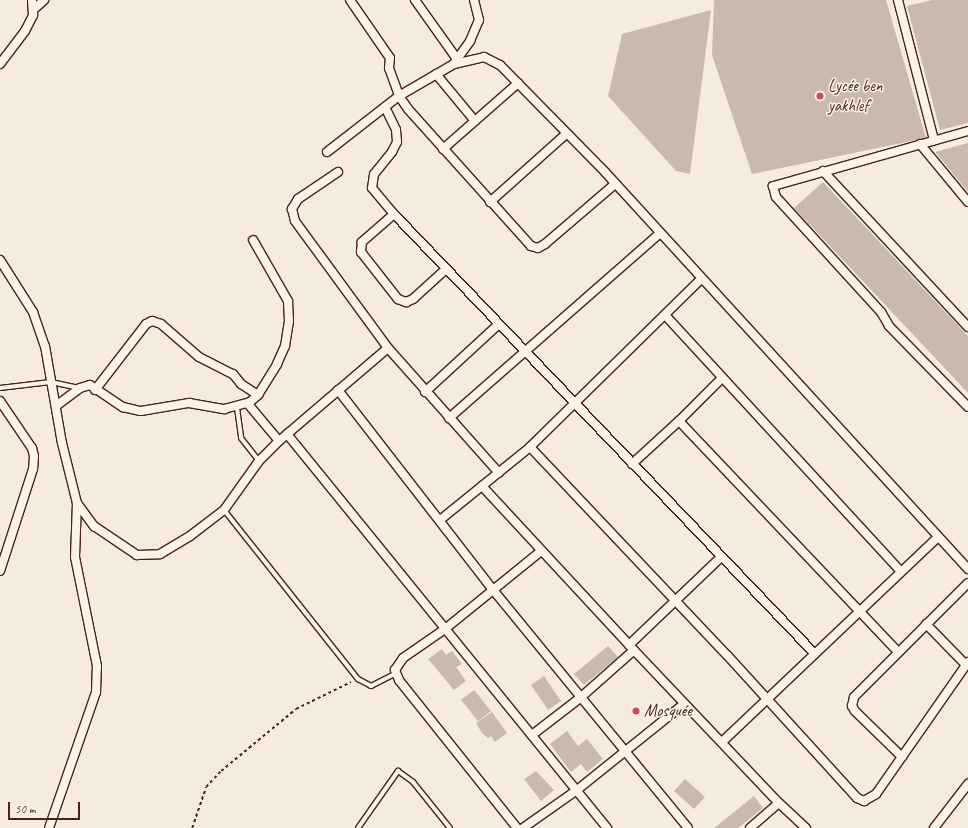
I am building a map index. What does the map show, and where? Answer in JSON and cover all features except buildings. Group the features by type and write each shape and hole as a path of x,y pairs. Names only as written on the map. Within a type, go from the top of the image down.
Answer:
{"street":[{"path":"32,0 33,10"},
{"path":"0,64 16,46 33,10 44,0"},
{"path":"350,0 390,58 389,68 399,96 443,149 522,238 532,246 538,248 615,184"},
{"path":"415,0 455,61"},
{"path":"327,152 399,96 455,61 470,41 479,20 474,0"},
{"path":"898,0 934,140"},
{"path":"455,61 484,57 500,65 615,184 659,234 968,569"},
{"path":"436,74 475,121"},
{"path":"443,149 518,84"},
{"path":"385,107 396,130 397,142 392,152 374,174 372,188 394,214 446,269 814,653"},
{"path":"968,131 778,183 773,186 773,192 881,312 889,326 968,407"},
{"path":"490,202 566,134"},
{"path":"920,144 968,202"},
{"path":"823,171 968,327"},
{"path":"338,172 298,199 292,209 293,217 388,348 425,392 499,473"},
{"path":"394,214 362,242 361,252 398,299 406,302 413,299 446,269"},
{"path":"450,418 526,353 659,234"},
{"path":"56,406 80,388 90,385 95,390 123,407 141,411 189,403 224,409 237,408 248,404 258,395 285,346 289,321 288,301 253,240"},
{"path":"0,260 33,312 45,346 51,382 77,503 75,557 97,666 96,692 49,828"},
{"path":"440,520 530,447 701,279"},
{"path":"665,315 900,571"},
{"path":"95,390 146,324 152,321 161,324 199,357 232,374 241,384 258,395"},
{"path":"425,392 499,324"},
{"path":"77,503 94,526 106,536 137,555 149,556 168,550 224,510 259,461 279,441 388,348"},
{"path":"632,464 679,421 722,378"},
{"path":"338,390 580,698 626,751 688,828"},
{"path":"0,401 32,448 34,456 33,469 2,554 0,571"},
{"path":"248,404 279,441"},
{"path":"679,421 898,652"},
{"path":"287,434 607,828"},
{"path":"530,447 675,600 857,798 864,801 870,799 902,757 967,664 926,624"},
{"path":"482,486 684,704 779,803 806,828"},
{"path":"722,742 814,653 860,612 900,571 938,537"},
{"path":"517,828 395,674 397,664 403,658 445,629 541,551"},
{"path":"532,735 580,698 631,648 675,600 721,557"},
{"path":"902,757 852,706 854,697 968,583"},
{"path":"523,828 577,790 684,704"},
{"path":"934,828 968,784"},
{"path":"750,828 779,803"}],"lane":[{"path":"0,388 51,382 80,388"},
{"path":"237,408 241,438 259,461"},
{"path":"224,510 358,679 371,686 395,674"},
{"path":"358,828 398,771 413,782 450,828"}],"path":[{"path":"192,828 206,787 221,771 296,709 358,679"}],"place":[{"name":"Lycée ben yakhlef","path":"820,96"},
{"name":"Mosquée","path":"636,711"}]}
